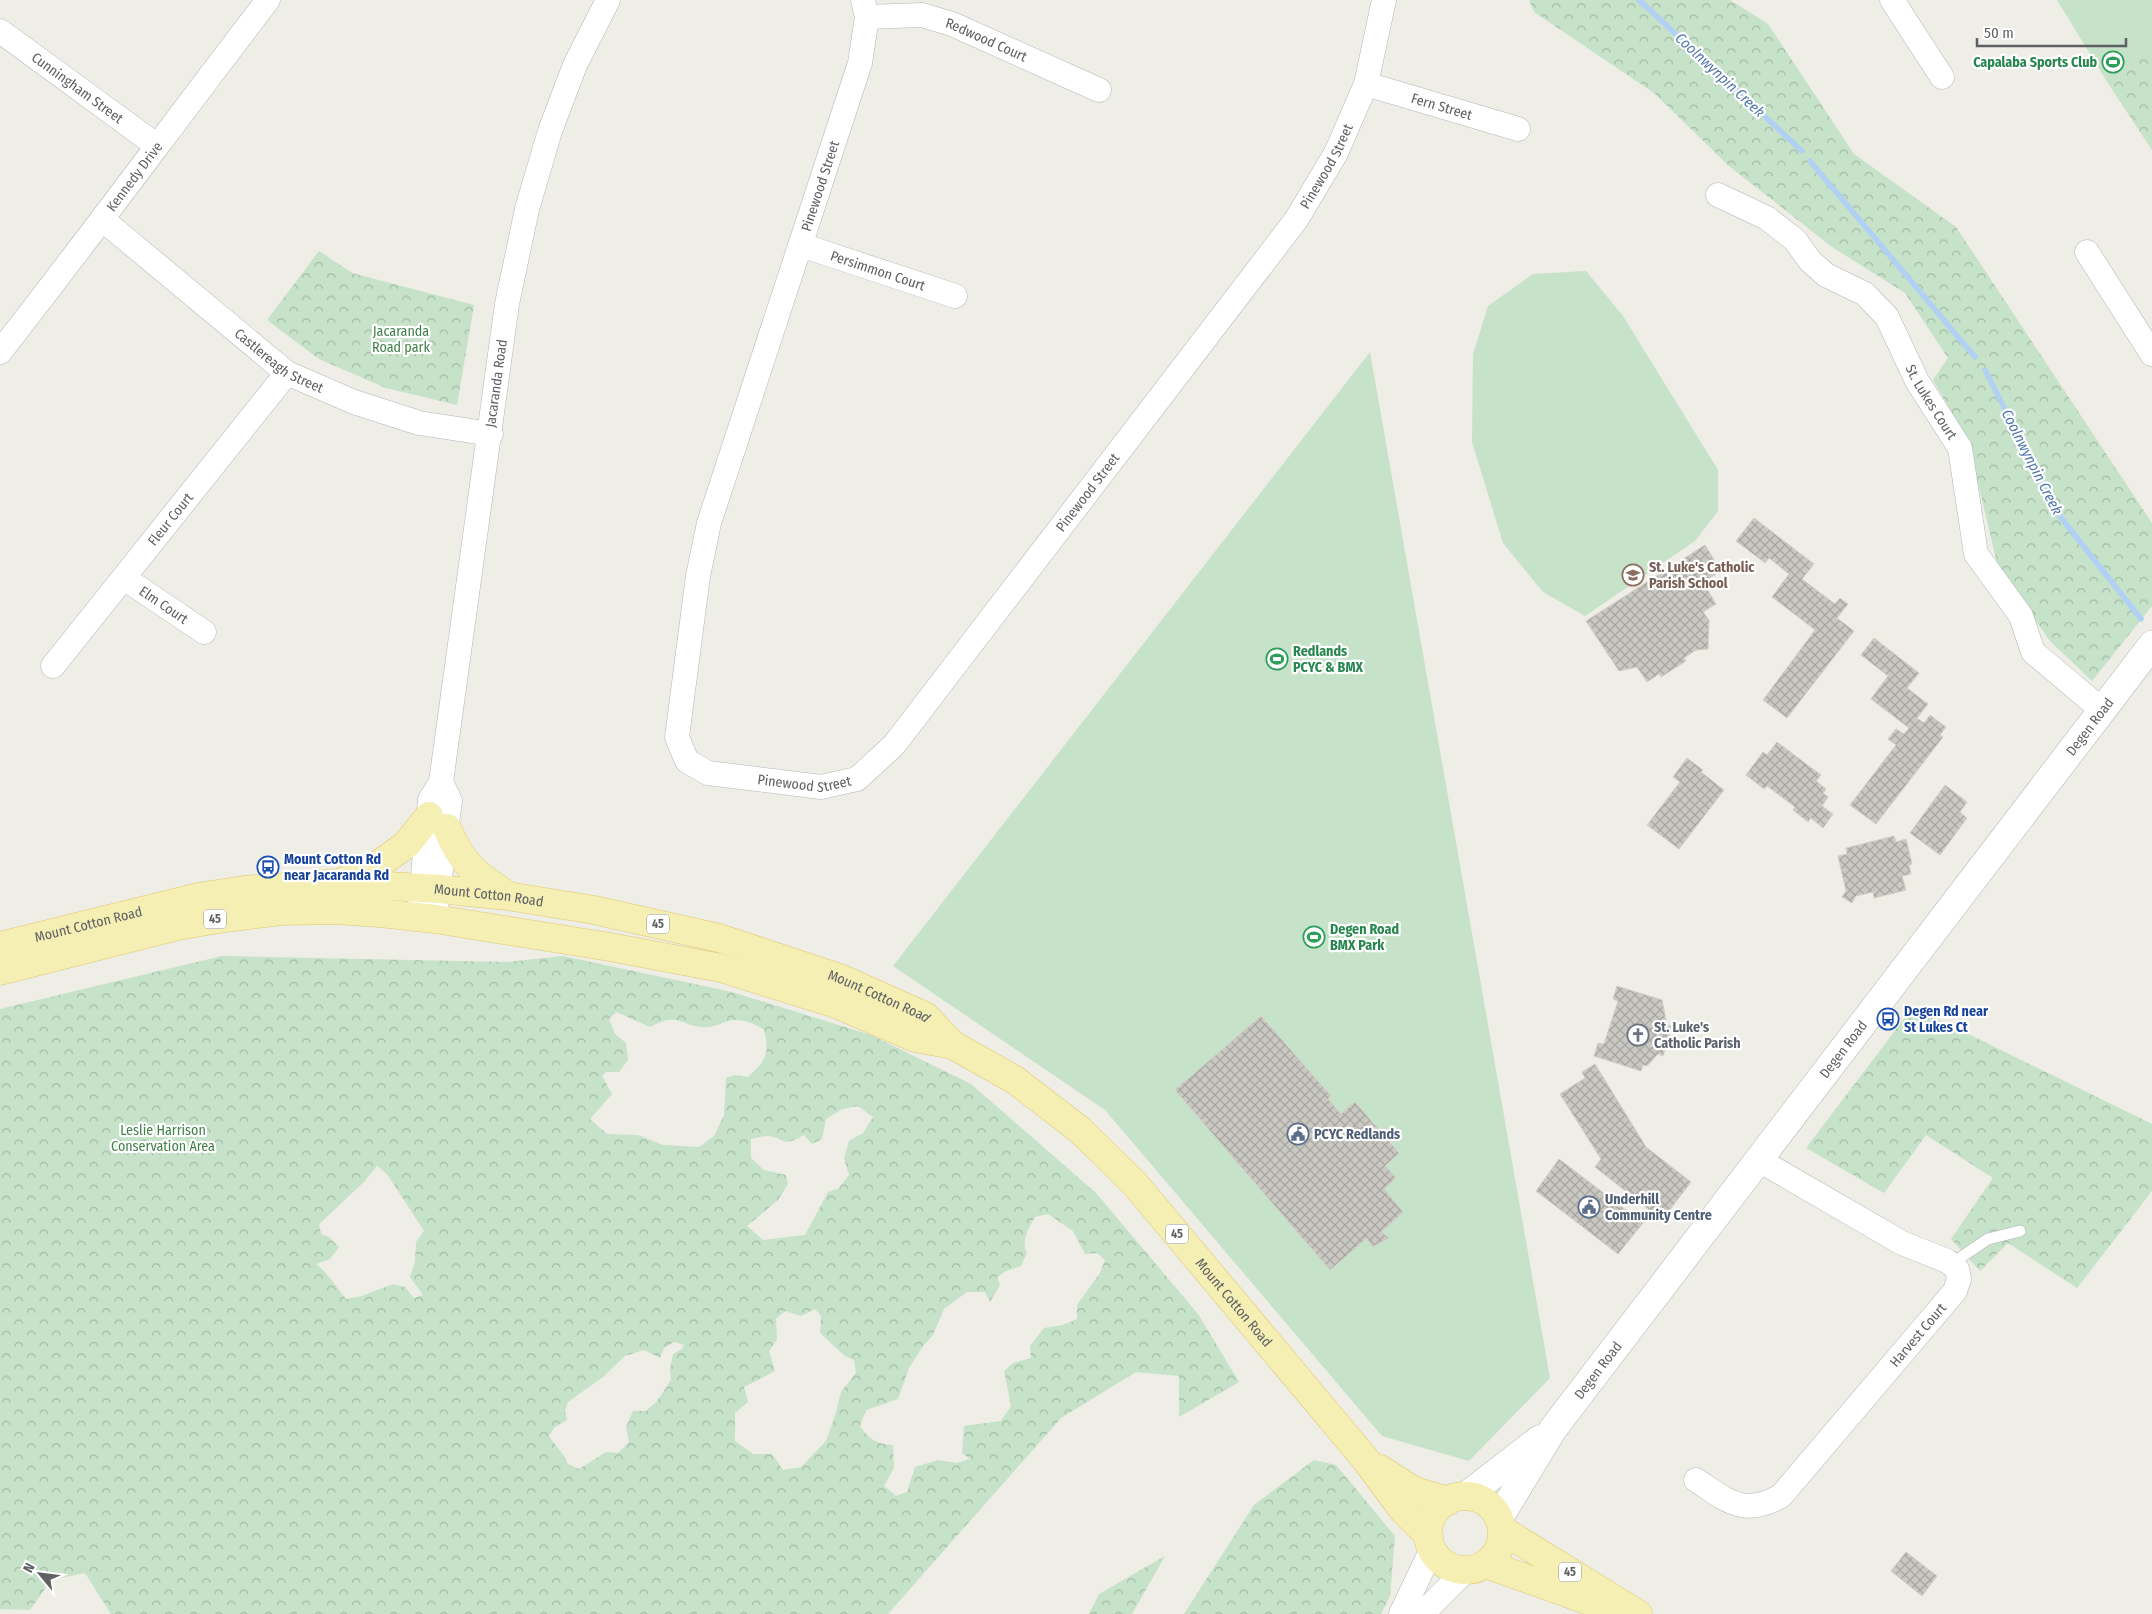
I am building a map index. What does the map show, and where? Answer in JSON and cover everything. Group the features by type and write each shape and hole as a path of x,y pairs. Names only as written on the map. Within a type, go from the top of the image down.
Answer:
{"main road":[{"path":"338,884 376,867 438,822 468,866 478,876 508,896"},
{"name":"Mount Cotton Road","path":"0,946 198,897 244,890 338,884 431,888 508,896 594,910 719,938 840,978 925,1016 953,1045 1015,1080 1080,1130 1135,1184 1366,1460 1403,1510 1430,1542"},
{"name":"Mount Cotton Road","path":"0,971 178,926 280,911 335,910 427,918 610,947 721,968 836,1004 915,1038 953,1045"},
{"name":"Mount Cotton Road","path":"1366,1460 1414,1491 1457,1498"},
{"path":"1430,1542 1429,1525 1433,1516 1439,1507 1457,1498"},
{"name":"45","path":"1457,1498 1486,1502 1501,1524 1638,1614"},
{"path":"1476,1567 1499,1549 1501,1524"},
{"name":"45","path":"1430,1542 1445,1564 1476,1567 1626,1614"}],"street":[{"name":"Kennedy Drive","path":"0,352 104,220 156,146 268,0"},
{"name":"Jacaranda Road","path":"427,918 438,822 450,801 441,782 491,434 507,304 527,209 553,122 575,65 608,0"},
{"name":"Pinewood Street","path":"865,9 860,63 709,523 698,576 677,737 687,761 708,773 821,787 857,779 894,745 1296,220 1336,152 1366,84 1384,0"},
{"path":"1892,0 1942,77"},
{"name":"Redwood Court","path":"865,9 922,15 952,24 1099,90"},
{"name":"Cunningham Street","path":"0,31 156,146"},
{"name":"Fern Street","path":"1366,84 1518,129"},
{"name":"St. Lukes Court","path":"1718,195 1768,218 1795,240 1810,261 1826,275 1865,294 1887,317 1917,381 1960,448 1976,554 2021,616 2033,652 2102,710"},
{"name":"Castlereagh Street","path":"104,220 287,373 354,402 419,424 491,434"},
{"name":"Persimmon Court","path":"801,245 955,296"},
{"path":"2087,252 2152,354"},
{"name":"Fleur Court","path":"53,666 287,373"},
{"name":"Elm Court","path":"124,578 204,632"},
{"name":"Degen Road","path":"1501,1524 1553,1429 2152,645"},
{"path":"1759,1160 1902,1243 1951,1264"},
{"name":"Harvest Court","path":"1696,1480 1727,1500 1745,1506 1765,1505 1781,1496 1955,1292 1959,1279 1957,1269 1951,1264"},
{"name":"Degen Road","path":"1457,1498 1553,1429"},
{"path":"1402,1614 1430,1542"},
{"path":"1422,1614 1476,1567"}],"lane":[{"path":"1951,1264 1988,1239 2020,1231"}],"green space":[{"path":"1529,0 1730,0 1768,24 1854,154 1956,227 2152,523 2152,606 2092,681 2049,640 1997,563 1968,440 1933,380 1948,358 1905,293 1832,247 1729,166 1654,93 1534,12"},
{"name":"Capalaba Sports Club","path":"2057,0 2152,0 2152,37 2111,88"},
{"path":"2152,37 2152,150 2111,88"},
{"name":"Jacaranda Road park","path":"319,251 352,273 474,305 457,405 386,388 319,359 267,320"},
{"path":"1586,271 1623,316 1718,470 1718,511 1695,541 1585,616 1543,592 1503,543 1472,442 1473,354 1488,306 1533,274"},
{"name":"Redlands PCYC & BMX","path":"1370,352 1550,1378 1469,1461 1382,1436 1105,1110 893,966"},
{"name":"Leslie Harrison Conservation Area","path":"222,956 508,962 563,956 732,992 871,1035 971,1084 1096,1193 1198,1314 1239,1382 1179,1417 1179,1376 1136,1372 1061,1418 888,1614 111,1614 85,1573 51,1580 30,1610 0,1609 0,1009","holes":["616,1012 650,1027 669,1020 681,1021 699,1027 709,1027 733,1020 751,1023 764,1030 767,1045 765,1056 759,1066 748,1077 735,1075 726,1078 724,1115 714,1136 699,1147 663,1145 638,1135 607,1134 590,1119 612,1094 602,1076 606,1072 619,1072 628,1060 626,1043 615,1034 609,1019","858,1106 873,1117 863,1133 849,1141 844,1158 849,1175 838,1189 828,1192 805,1235 763,1240 747,1226 778,1200 788,1184 786,1175 764,1170 751,1158 751,1139 768,1136 787,1142 804,1135 812,1144 822,1139 826,1119 842,1109","377,1166 387,1174 424,1231 416,1242 415,1262 410,1277 423,1295 414,1298 405,1287 393,1284 362,1296 346,1299 316,1264 330,1259 339,1247 329,1237 321,1234 319,1224 364,1182","1048,1214 1073,1231 1085,1254 1097,1253 1105,1260 1100,1273 1077,1305 1077,1319 1063,1325 1044,1328 1030,1346 1031,1358 1013,1363 1004,1371 1011,1406 1001,1421 964,1426 962,1453 970,1459 957,1463 938,1460 915,1467 907,1492 896,1496 884,1486 894,1468 893,1445 877,1442 863,1431 860,1426 866,1410 898,1399 909,1368 923,1346 933,1335 944,1309 967,1292 985,1292 990,1302 1000,1285 997,1277 1006,1271 1021,1266 1027,1253 1025,1248 1026,1234 1035,1217","815,1309 821,1316 820,1333 845,1356 854,1360 856,1373 841,1392 826,1441 801,1467 783,1470 772,1454 753,1454 735,1441 735,1413 748,1402 744,1387 775,1371 769,1351 777,1339 776,1319 785,1311 801,1316","674,1342 684,1345 682,1349 673,1354 670,1369 671,1380 657,1401 646,1411 633,1411 626,1427 629,1442 618,1453 606,1452 579,1469 568,1464 549,1436 555,1427 567,1420 565,1411 568,1402 603,1377 625,1356 644,1350 660,1358 664,1348"]},
{"path":"1913,1007 2152,1124 2152,1191 2077,1288 2008,1243 1980,1271 1951,1239 1993,1178 1926,1135 1884,1193 1806,1148"},
{"path":"1314,1460 1336,1465 1395,1536 1390,1596 1381,1614 1184,1614 1254,1505"},
{"path":"1165,1556 1132,1614 1089,1614 1099,1594"}],"building":[{"path":"1754,518 1814,564 1802,579 1835,604 1840,598 1848,604 1837,618 1854,631 1787,718 1763,700 1815,630 1772,597 1789,574 1769,558 1765,563 1736,541"},
{"path":"1705,545 1721,571 1703,582 1716,604 1703,612 1709,620 1708,649 1696,650 1684,658 1686,661 1661,677 1659,674 1647,682 1637,667 1619,671 1586,621"},
{"path":"1874,638 1919,673 1907,688 1928,704 1917,718 1924,723 1930,715 1946,727 1940,735 1943,737 1876,824 1850,805 1896,745 1888,739 1896,729 1904,734 1909,728 1871,699 1888,676 1861,655"},
{"path":"1777,742 1821,775 1816,781 1826,789 1823,793 1828,797 1822,806 1833,814 1823,828 1811,818 1808,822 1793,810 1795,807 1767,786 1764,789 1746,775 1763,752 1767,755"},
{"path":"1687,758 1724,790 1679,849 1647,825 1680,782 1673,777"},
{"path":"1945,785 1967,802 1960,812 1967,818 1940,855 1910,833"},
{"path":"1894,836 1896,842 1906,839 1912,864 1909,865 1911,874 1902,876 1906,890 1874,898 1873,892 1856,896 1852,903 1842,897 1846,891 1838,856 1847,854 1846,848"},
{"name":"St. Luke's Catholic Parish","path":"1617,986 1662,1000 1667,1025 1672,1026 1663,1056 1658,1054 1647,1066 1643,1065 1641,1071 1594,1056 1598,1043 1604,1044 1618,1001 1613,999"},
{"name":"PCYC Redlands","path":"1261,1016 1331,1096 1328,1099 1341,1114 1355,1102 1399,1153 1385,1166 1396,1178 1384,1189 1403,1212 1381,1232 1389,1238 1372,1247 1367,1238 1330,1270 1175,1090"},
{"path":"1595,1064 1646,1147 1691,1182 1662,1220 1595,1167 1601,1159 1560,1094 1585,1078 1582,1072"},
{"name":"Underhill Community Centre","path":"1559,1159 1643,1223 1618,1254 1536,1191"},
{"path":"1906,1552 1937,1576 1922,1596 1891,1571"}],"waterway":[{"name":"Coolnwynpin Creek","path":"1639,0 1802,151"},
{"name":"Coolnwynpin Creek","path":"1810,161 1975,357"},
{"name":"Coolnwynpin Creek","path":"1985,370 2059,515 2141,619"}],"place":[{"name":"Capalaba Sports Club","path":"2113,62"},
{"name":"St. Luke's Catholic Parish School","path":"1633,575"},
{"name":"Redlands PCYC & BMX","path":"1277,659"},
{"name":"Mount Cotton Rd near Jacaranda Rd","path":"268,867"},
{"name":"Degen Road BMX Park","path":"1314,937"},
{"name":"Degen Rd near St Lukes Ct","path":"1888,1019"},
{"name":"St. Luke's Catholic Parish","path":"1638,1035"},
{"name":"PCYC Redlands","path":"1298,1134"},
{"name":"Underhill Community Centre","path":"1589,1207"}]}
